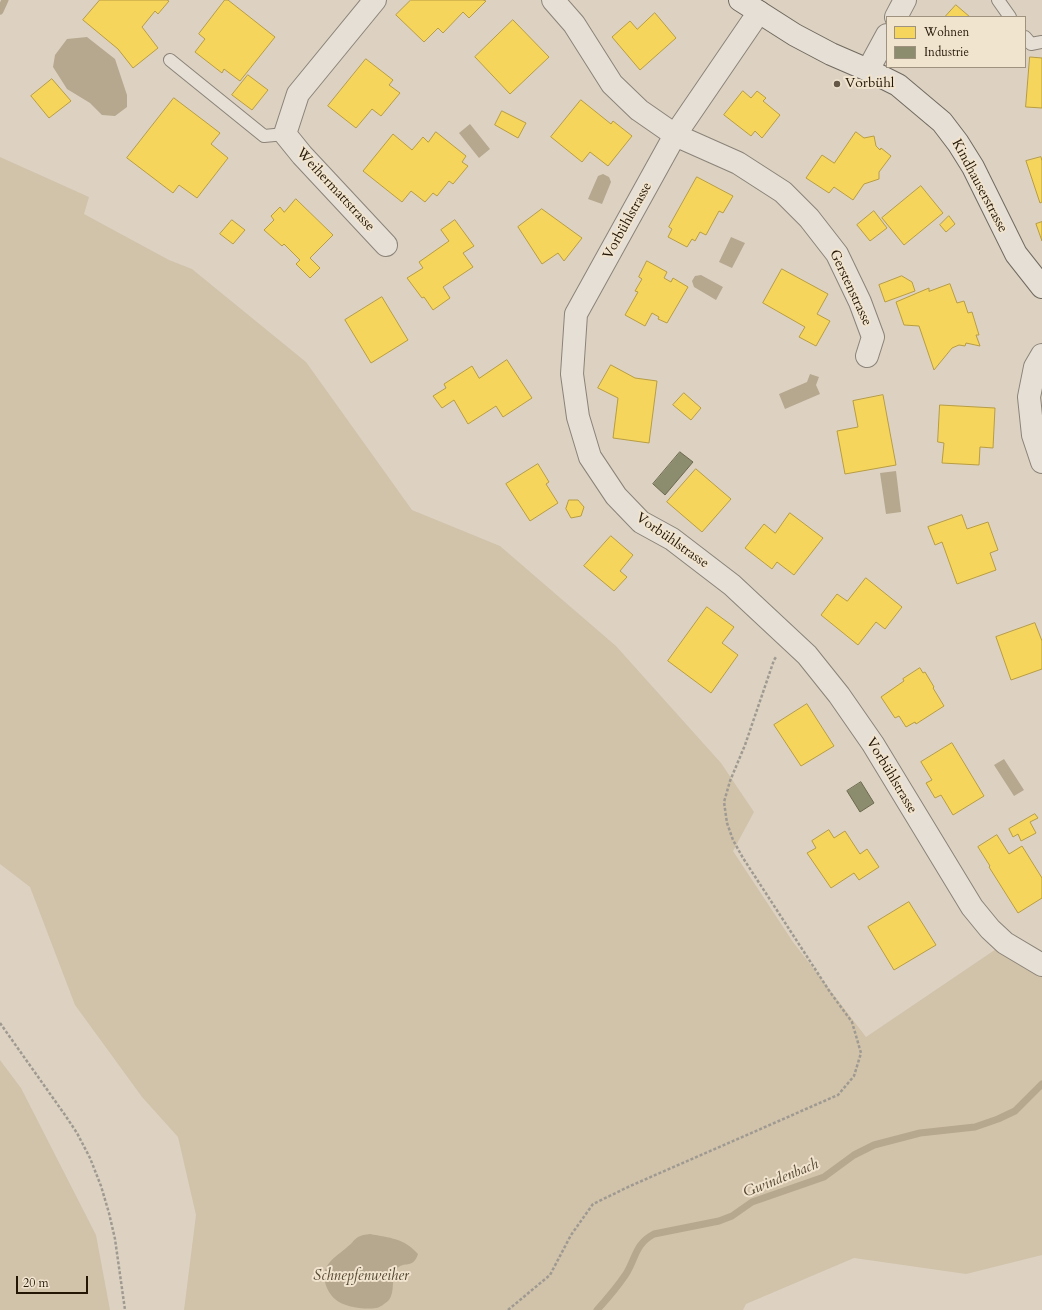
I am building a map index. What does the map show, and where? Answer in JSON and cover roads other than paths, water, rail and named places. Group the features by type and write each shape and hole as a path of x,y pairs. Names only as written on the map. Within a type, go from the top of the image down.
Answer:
{"street":[{"path":"285,134 298,94 375,0"},
{"path":"553,0 574,24 612,84 639,110 675,135"},
{"name":"Kindhauserstrasse","path":"740,0 795,35 830,54 868,70 898,85 942,122 958,143 972,167 1016,254 1042,287"},
{"path":"897,16 905,0"},
{"name":"Vorbühlstrasse","path":"759,12 675,135 576,314 572,374 578,418 590,457 616,496 641,522 672,539 732,585 807,655 834,689 869,738 972,907 990,929 1005,943 1042,965"},
{"path":"868,70 886,37"},
{"name":"Weihermattstrasse","path":"285,134 302,155 386,245"},
{"name":"Gerstenstrasse","path":"675,135 744,167 783,192 809,218 837,254 860,302 873,337 867,356"},
{"path":"1042,355 1035,367 1029,397 1033,435 1042,462"}],"lane":[{"path":"998,0 1009,16"},
{"path":"1026,38 1031,44 1042,42"},
{"path":"170,60 264,136 285,134"}],"water":[{"path":"87,37 115,59 127,95 127,107 115,116 102,115 90,103 67,89 53,67 55,55 67,39"},
{"path":"470,124 490,149 479,158 459,133"},
{"path":"603,174 609,177 611,182 602,204 588,199 598,176"},
{"path":"731,237 745,243 732,268 719,262"},
{"path":"701,275 723,287 716,300 694,287 692,281 695,276"},
{"path":"810,374 819,377 816,385 820,394 785,409 779,394 807,382"},
{"path":"896,471 901,512 886,514 880,473"},
{"path":"1004,759 1024,790 1014,796 994,765"},
{"name":"Schnepfenweiher","path":"370,1234 402,1242 418,1254 413,1262 398,1268 394,1278 391,1297 384,1304 377,1308 371,1309 343,1304 335,1299 329,1292 325,1283 325,1270 336,1256 356,1239"}],"waterway":[{"path":"0,11 5,0"},
{"name":"Gwindenbach","path":"597,1310 626,1274 639,1247 654,1234 719,1221 732,1216 752,1202 824,1177 854,1155 874,1145 920,1133 975,1127 998,1119 1015,1111 1042,1084"}],"place":[{"name":"Vorbühl","path":"837,84"}]}
